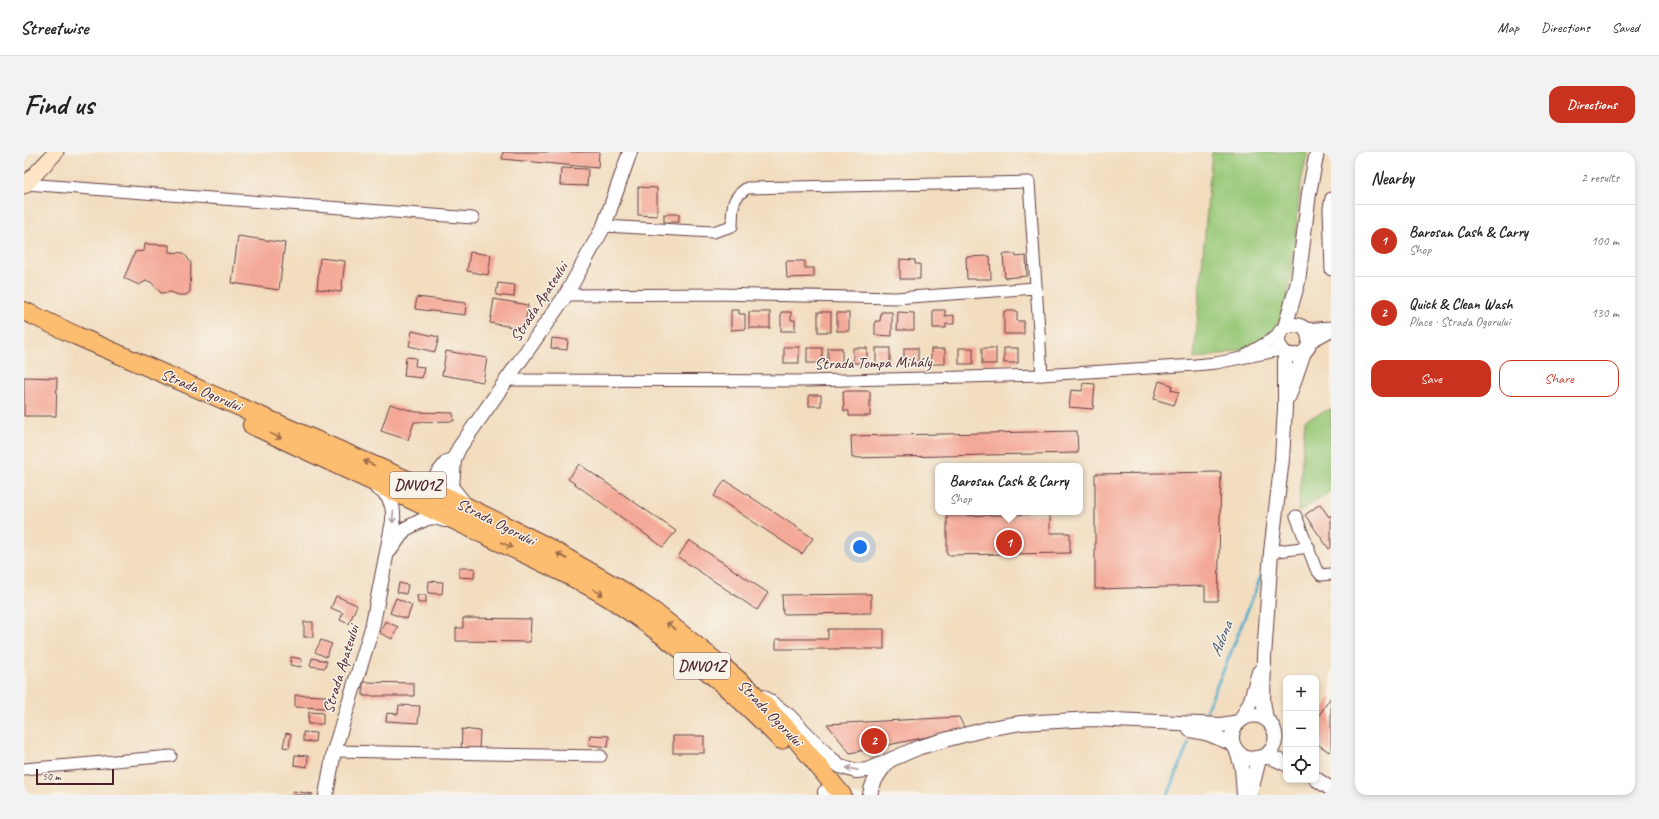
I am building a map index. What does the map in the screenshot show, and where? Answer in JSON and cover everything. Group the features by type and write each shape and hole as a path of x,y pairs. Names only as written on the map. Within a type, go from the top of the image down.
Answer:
{"highway":[{"path":"24,300 76,340"},
{"name":"Strada Ogorului","path":"24,311 76,340 300,448 415,500 552,567 610,599 678,646 741,700 785,744 826,794"},
{"name":"Strada Ogorului","path":"24,321 76,340 398,476 467,507 542,544 623,591 670,625 723,667 749,689 791,733 842,795"},
{"path":"24,325 76,340"}],"main road":[{"path":"25,185 56,152"}],"street":[{"name":"Strada Apateului","path":"467,507 452,488 455,467 454,459 459,448 566,295 604,226 630,152"},
{"path":"1283,748 1276,741 1274,729 1266,719 1264,701 1264,657 1271,552 1282,459 1285,408 1283,352 1278,340 1298,282 1309,194 1317,152"},
{"path":"604,226 713,232 721,230 732,226 733,203 738,194 747,188 1029,182 1042,374"},
{"path":"25,185 473,218"},
{"path":"1331,198 1329,208 1331,270"},
{"path":"1285,408 1306,348 1307,333 1302,328 1298,282"},
{"path":"566,295 718,294 896,298 1036,288"},
{"path":"1282,331 1290,325 1302,328 1331,327"},
{"name":"Strada Tompa Mihály","path":"1238,359 1282,331"},
{"path":"1283,352 1295,356 1331,331"},
{"name":"Strada Tompa Mihály","path":"507,380 807,381 1042,374 1195,365 1283,352"},
{"name":"Strada Apateului","path":"300,448 357,479 386,492 393,506 394,512 372,628 334,751 326,795"},
{"name":"Strada Apateului","path":"398,476 423,482 432,481 447,462 454,459"},
{"path":"1296,516 1316,568 1321,575 1331,574"},
{"name":"Strada Apateului","path":"387,553 406,529 427,518 434,517 488,536"},
{"path":"1271,552 1309,547"},
{"path":"1244,795 1242,767 1232,735 1251,700 1264,657"},
{"path":"749,689 777,706 789,716 818,748 840,766 856,771 867,770 920,748 945,740 991,728 1022,723 1093,719 1221,725 1254,716 1266,719"},
{"path":"1162,723 1177,728 1209,734 1235,748 1244,757 1262,758 1283,763"},
{"path":"1250,795 1262,758 1270,753 1276,741"},
{"path":"334,751 601,756"},
{"path":"24,769 171,756"},
{"path":"870,795 878,773 889,761"},
{"path":"1319,781 1331,789"}],"green space":[{"path":"1212,152 1308,152 1300,188 1292,267 1286,303 1275,328 1268,335 1249,346 1227,353 1194,359"},
{"path":"1331,409 1331,492 1298,512 1305,420"}],"building":[{"path":"503,152 599,152 598,168 502,159"},
{"path":"561,168 588,169 587,186 560,185"},
{"path":"638,187 657,188 657,216 638,215"},
{"path":"664,214 679,214 679,222 664,222"},
{"path":"238,236 285,243 279,290 232,283"},
{"path":"145,244 169,245 169,252 184,253 191,263 190,292 186,295 178,295 171,292 161,293 151,282 146,281 139,285 124,278 135,252 144,251"},
{"path":"470,252 491,255 488,275 467,271"},
{"path":"1003,254 1016,254 1016,257 1026,256 1027,276 1005,278"},
{"path":"990,256 991,279 967,279 966,257"},
{"path":"320,258 345,261 341,292 317,289"},
{"path":"900,259 915,260 915,264 920,264 920,279 900,279"},
{"path":"786,261 805,261 805,268 814,268 814,277 787,278"},
{"path":"498,283 515,285 514,297 496,295"},
{"path":"417,297 466,303 465,315 415,309"},
{"path":"494,299 528,305 524,329 490,323"},
{"path":"731,310 739,310 739,314 745,314 745,329 731,330"},
{"path":"933,310 945,310 945,316 954,315 954,324 946,324 946,328 933,328"},
{"path":"1004,311 1017,311 1017,321 1024,321 1024,334 1004,334"},
{"path":"749,312 770,312 770,328 749,328"},
{"path":"781,312 791,312 791,320 795,320 795,331 781,331"},
{"path":"818,312 831,312 831,332 818,332"},
{"path":"881,312 892,312 892,336 875,335 875,321 880,321"},
{"path":"898,312 914,313 914,330 897,330"},
{"path":"837,313 849,313 849,331 837,331"},
{"path":"412,331 439,337 435,352 409,346"},
{"path":"552,338 568,340 567,350 551,348"},
{"path":"784,347 799,347 799,363 784,363"},
{"path":"807,348 822,348 822,363 807,363"},
{"path":"828,348 842,348 842,364 828,364"},
{"path":"853,348 867,348 867,363 853,363"},
{"path":"876,348 890,348 890,364 876,364"},
{"path":"904,348 918,348 918,364 904,364"},
{"path":"959,348 973,348 973,364 959,364"},
{"path":"982,348 996,348 996,364 982,364"},
{"path":"1004,348 1018,348 1018,363 1004,363"},
{"path":"931,349 945,349 945,364 931,364"},
{"path":"446,351 487,358 483,382 442,375"},
{"path":"406,357 416,358 415,366 424,367 422,378 404,376"},
{"path":"24,377 57,378 56,416 24,416"},
{"path":"1159,381 1172,385 1171,390 1179,392 1174,405 1154,399"},
{"path":"1083,383 1095,384 1093,409 1069,407 1071,390 1082,391"},
{"path":"843,391 870,391 870,416 849,416 849,411 844,411"},
{"path":"809,395 821,395 821,406 809,406"},
{"path":"390,404 416,412 453,413 454,421 414,422 408,440 381,431"},
{"path":"1077,431 1078,453 852,458 851,436"},
{"path":"579,464 676,531 663,547 568,479"},
{"path":"1221,472 1218,601 1205,601 1205,586 1095,589 1095,474"},
{"path":"725,480 813,538 802,554 714,496"},
{"path":"1320,504 1329,517 1331,515 1331,547 1329,549 1305,515"},
{"path":"1050,515 1050,533 1070,533 1070,553 947,555 947,516"},
{"path":"689,540 768,593 757,610 678,557"},
{"path":"459,568 475,568 474,578 459,577"},
{"path":"429,581 443,582 442,594 428,593"},
{"path":"399,583 408,585 406,594 397,592"},
{"path":"871,594 871,613 783,614 782,595"},
{"path":"417,595 426,595 426,603 418,603"},
{"path":"336,596 357,605 349,624 340,620 343,613 331,608"},
{"path":"396,598 412,605 407,619 390,613"},
{"path":"463,618 531,619 530,642 456,641 456,628 463,628"},
{"path":"385,621 398,627 392,639 380,633"},
{"path":"304,622 313,622 313,637 304,637"},
{"path":"828,629 884,629 884,649 776,649 776,639 828,639"},
{"path":"321,640 332,644 326,657 315,652"},
{"path":"291,657 302,659 301,667 290,665"},
{"path":"312,658 327,661 325,668 310,666"},
{"path":"363,682 414,683 414,696 363,696"},
{"path":"295,695 326,696 326,708 295,707"},
{"path":"1331,697 1331,749 1329,752 1319,745 1319,715"},
{"path":"399,705 420,706 418,723 386,721 387,713 398,714"},
{"path":"309,712 323,713 323,724 308,724"},
{"path":"959,717 965,729 850,753 827,724"},
{"path":"462,729 480,731 479,751 461,750"},
{"path":"303,732 316,733 315,742 303,741"},
{"path":"286,733 291,734 289,748 283,747"},
{"path":"590,735 609,736 608,747 589,745"},
{"path":"673,736 704,736 704,753 673,753"},
{"path":"295,755 308,756 307,767 294,765"},
{"path":"293,791 313,794 313,795 293,795"}],"waterway":[{"name":"Adona","path":"1206,711 1261,576"},
{"name":"Adona","path":"1168,795 1189,742"}],"place":[{"name":"Barosan Cash & Carry","path":"1009,543"},
{"name":"Quick & Clean Wash","path":"874,741"}]}
